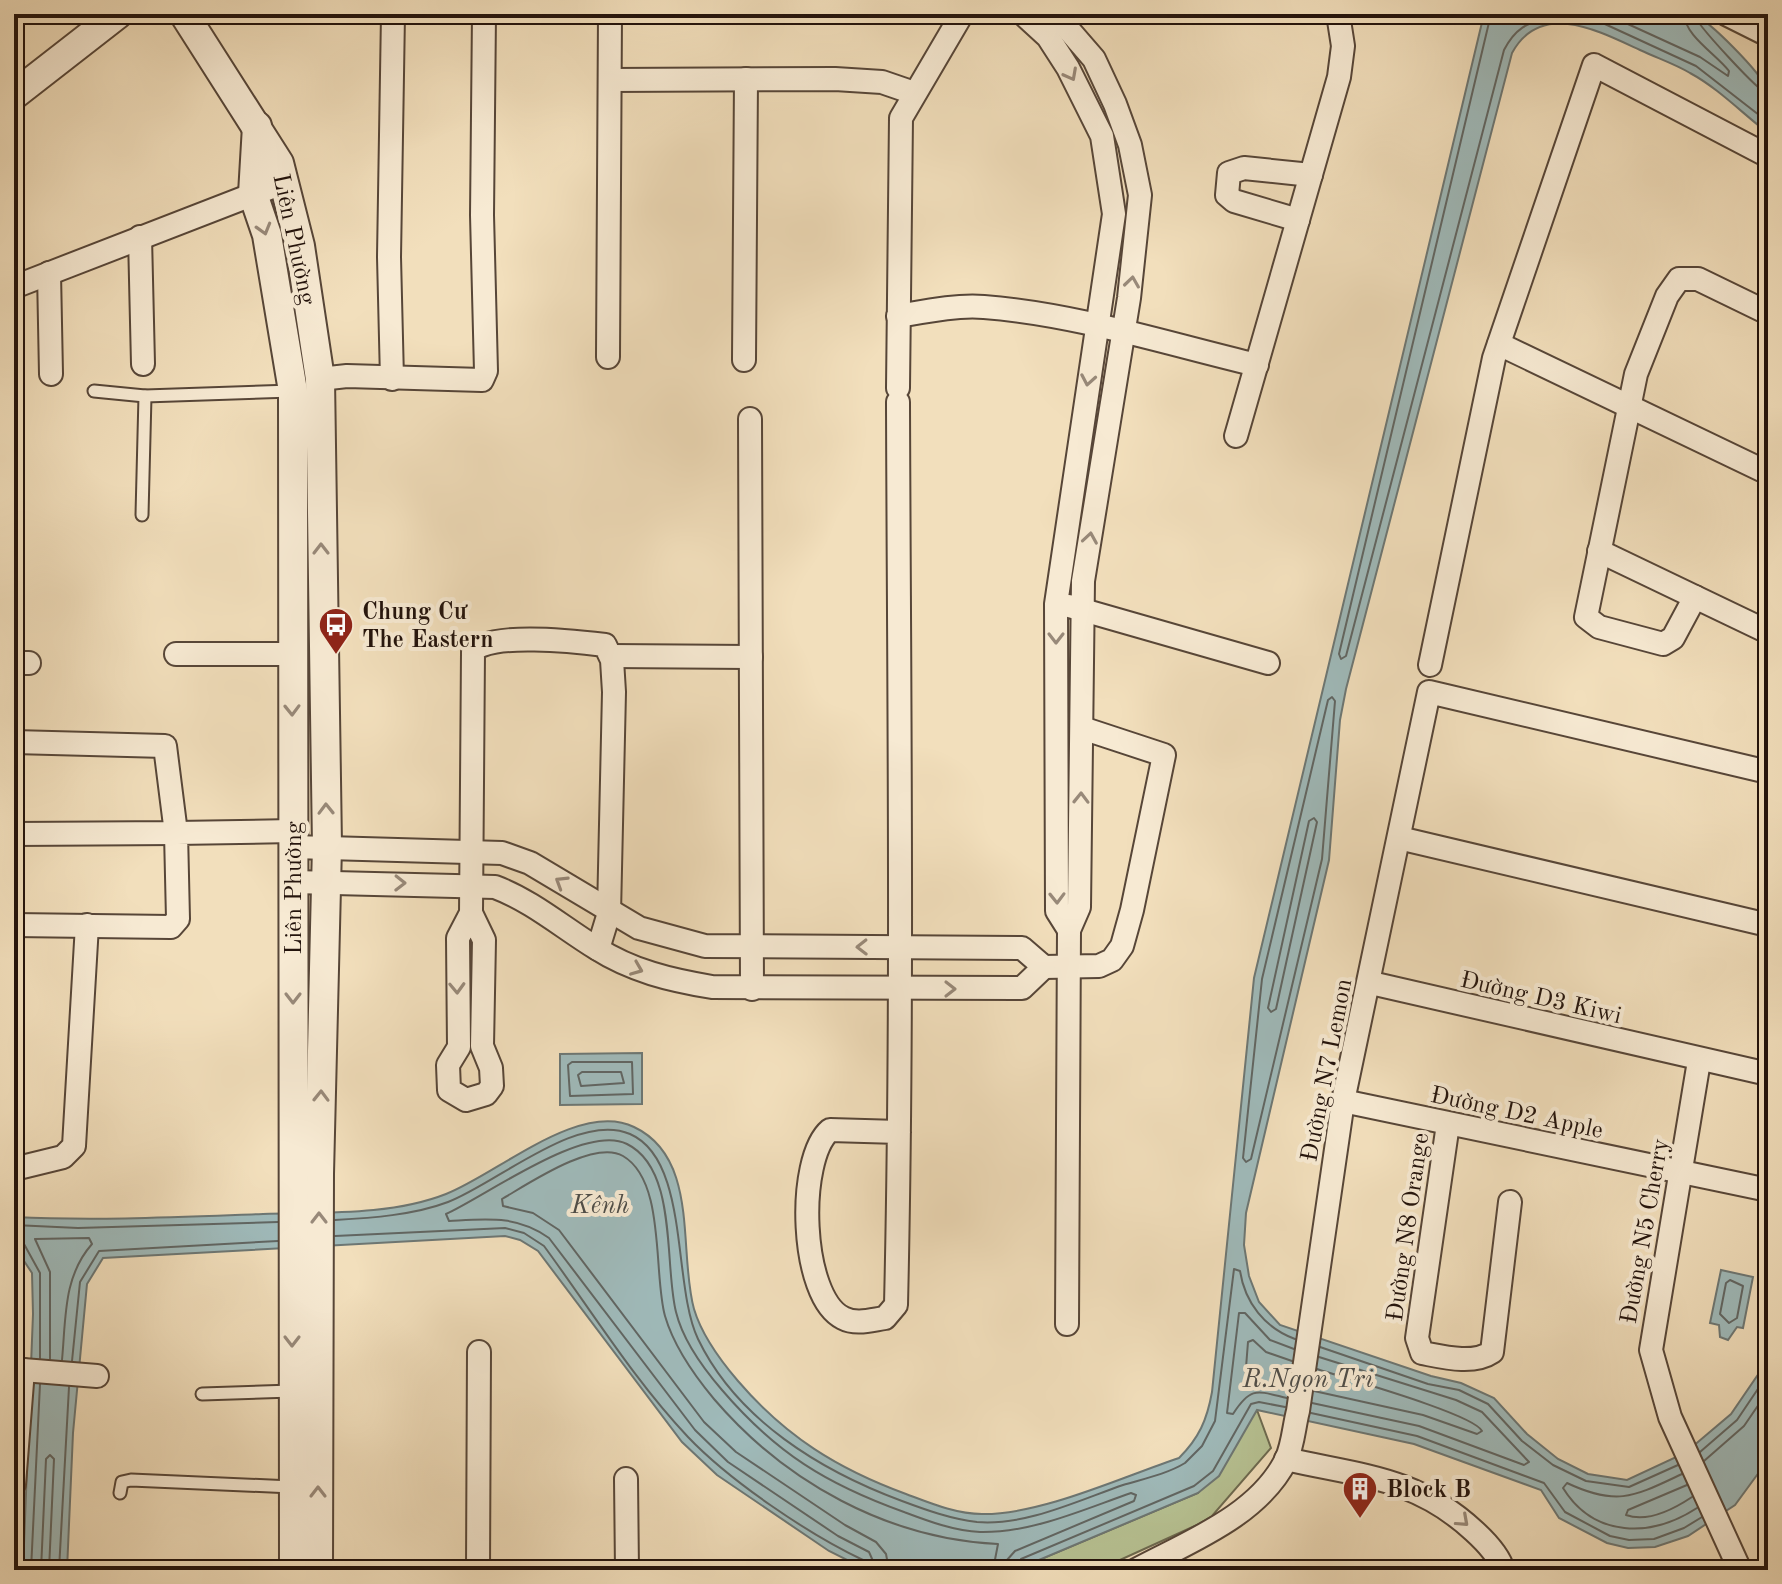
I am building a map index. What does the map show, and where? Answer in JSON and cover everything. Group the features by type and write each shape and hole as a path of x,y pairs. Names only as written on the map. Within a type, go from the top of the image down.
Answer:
{"street":[{"path":"14,95 118,14"},
{"path":"184,14 257,125"},
{"path":"392,379 389,257 393,14"},
{"path":"320,379 347,376 482,380 486,371 482,215 484,14"},
{"path":"608,357 610,14"},
{"path":"899,1132 830,1130 821,1137 809,1167 809,1254 828,1306 842,1318 858,1322 885,1318 896,1305 899,1132 899,133 901,118 914,93 962,14"},
{"path":"1023,14 1048,37 1068,68 1102,136 1114,214 1056,604 1057,911 1069,930"},
{"path":"1055,14 1094,59 1130,145 1140,195 1138,243 1083,581 1079,907 1069,930 1067,1324"},
{"path":"1236,436 1339,77 1343,46 1338,14"},
{"path":"1726,14 1768,35"},
{"path":"1430,665 1499,344 1594,65 1768,156"},
{"path":"744,360 746,79"},
{"path":"610,80 882,82 914,93"},
{"name":"Liên Phường","path":"257,125 279,163 285,182 300,246 320,379 327,846 306,1176"},
{"name":"Liên Phường","path":"257,125 253,194 273,264 293,391 293,839 306,1176"},
{"path":"1298,220 1234,201 1227,195 1229,173 1244,168 1311,175"},
{"path":"14,287 285,182"},
{"path":"140,237 143,364"},
{"path":"49,273 51,374"},
{"path":"1695,597 1669,642 1658,643 1599,627 1589,621 1586,612 1629,406 1648,339 1671,289 1679,279 1698,279 1768,313"},
{"path":"898,316 945,308 984,307 1098,326 1257,365"},
{"path":"1499,344 1768,473"},
{"path":"750,419 752,989"},
{"path":"1599,551 1768,632"},
{"path":"1056,604 1083,608 1268,663"},
{"path":"471,913 484,940 482,1046 491,1068 492,1086 486,1094 466,1100 449,1090 446,1080 448,1065 459,1047 458,938 471,913 473,652 484,643 563,640 605,645 611,656 614,692 609,913 598,949"},
{"path":"176,654 291,654"},
{"path":"611,656 751,657"},
{"name":"Đường N7 Lemon","path":"1286,1459 1298,1411 1309,1318 1343,1101 1371,983 1429,692 1768,772"},
{"path":"14,834 176,833 293,839 327,846 502,853 530,863 609,913 673,940 752,948 1022,948 1044,967 1099,966 1112,960 1122,946 1164,755 1082,728"},
{"path":"14,742 165,746 176,833 175,924 14,925"},
{"path":"1399,838 1768,925"},
{"path":"294,882 495,887 519,897 598,949 665,979 752,989 1022,988 1044,967"},
{"path":"14,1169 63,1157 74,1146 87,925"},
{"name":"Đường D3 Kiwi","path":"1371,983 1699,1061 1768,1074"},
{"name":"Đường N5 Cherry","path":"1699,1061 1651,1350 1654,1372 1686,1452 1740,1570"},
{"name":"Đường D2 Apple","path":"1343,1101 1768,1190"},
{"name":"Đường N8 Orange","path":"1448,1124 1417,1338 1422,1353 1455,1359 1486,1356 1492,1352 1510,1202"},
{"path":"306,1176 306,1262 318,1570"},
{"path":"294,1570 292,1391 306,1262"},
{"path":"478,1570 479,1352"},
{"path":"14,1484 23,1370 87,1375"},
{"path":"1136,1570 1235,1516 1264,1489 1286,1459 1405,1486 1431,1496 1480,1537 1503,1570"},
{"path":"626,1479 627,1570"}],"lane":[{"path":"94,391 145,396 293,391"},
{"path":"142,515 145,396"},
{"path":"202,1394 292,1391"},
{"path":"120,1493 122,1482 131,1480 292,1487"}],"green space":[{"path":"1257,1410 1271,1448 1212,1516 1098,1570 1015,1570 1198,1493"}],"water":[{"name":"Kênh","path":"1484,14 1693,14 1722,36 1763,81 1769,99 1768,133 1690,73 1589,29 1572,24 1538,28 1524,37 1512,53 1346,689 1340,720 1329,860 1246,1213 1244,1245 1249,1276 1259,1302 1280,1325 1431,1376 1461,1383 1494,1398 1527,1434 1558,1459 1588,1474 1627,1480 1685,1453 1731,1414 1768,1360 1768,1460 1735,1505 1688,1536 1655,1547 1628,1548 1607,1543 1559,1518 1541,1490 1414,1444 1257,1410 1219,1476 1198,1493 1015,1570 867,1570 829,1551 717,1475 682,1442 538,1251 520,1240 505,1236 103,1258 87,1284 73,1433 67,1570 23,1570 32,1273 14,1246 14,1217 76,1219 356,1212 402,1206 446,1194 538,1143 588,1123 612,1121 634,1127 655,1141 669,1160 683,1208 694,1309 707,1338 756,1401 794,1435 836,1462 881,1484 934,1504 982,1514 1005,1513 1055,1502 1179,1458 1201,1428 1212,1392 1254,978"},
{"path":"642,1053 642,1104 560,1105 560,1054"},
{"path":"1721,1270 1753,1277 1743,1328 1737,1327 1728,1340 1720,1337 1719,1325 1710,1323"}],"place":[{"name":"Chung Cư The Eastern","path":"336,656"},
{"name":"Block B","path":"1360,1520"}],"water label":[{"name":"R.Ngọn Tri","path":"1308,1378"}]}
